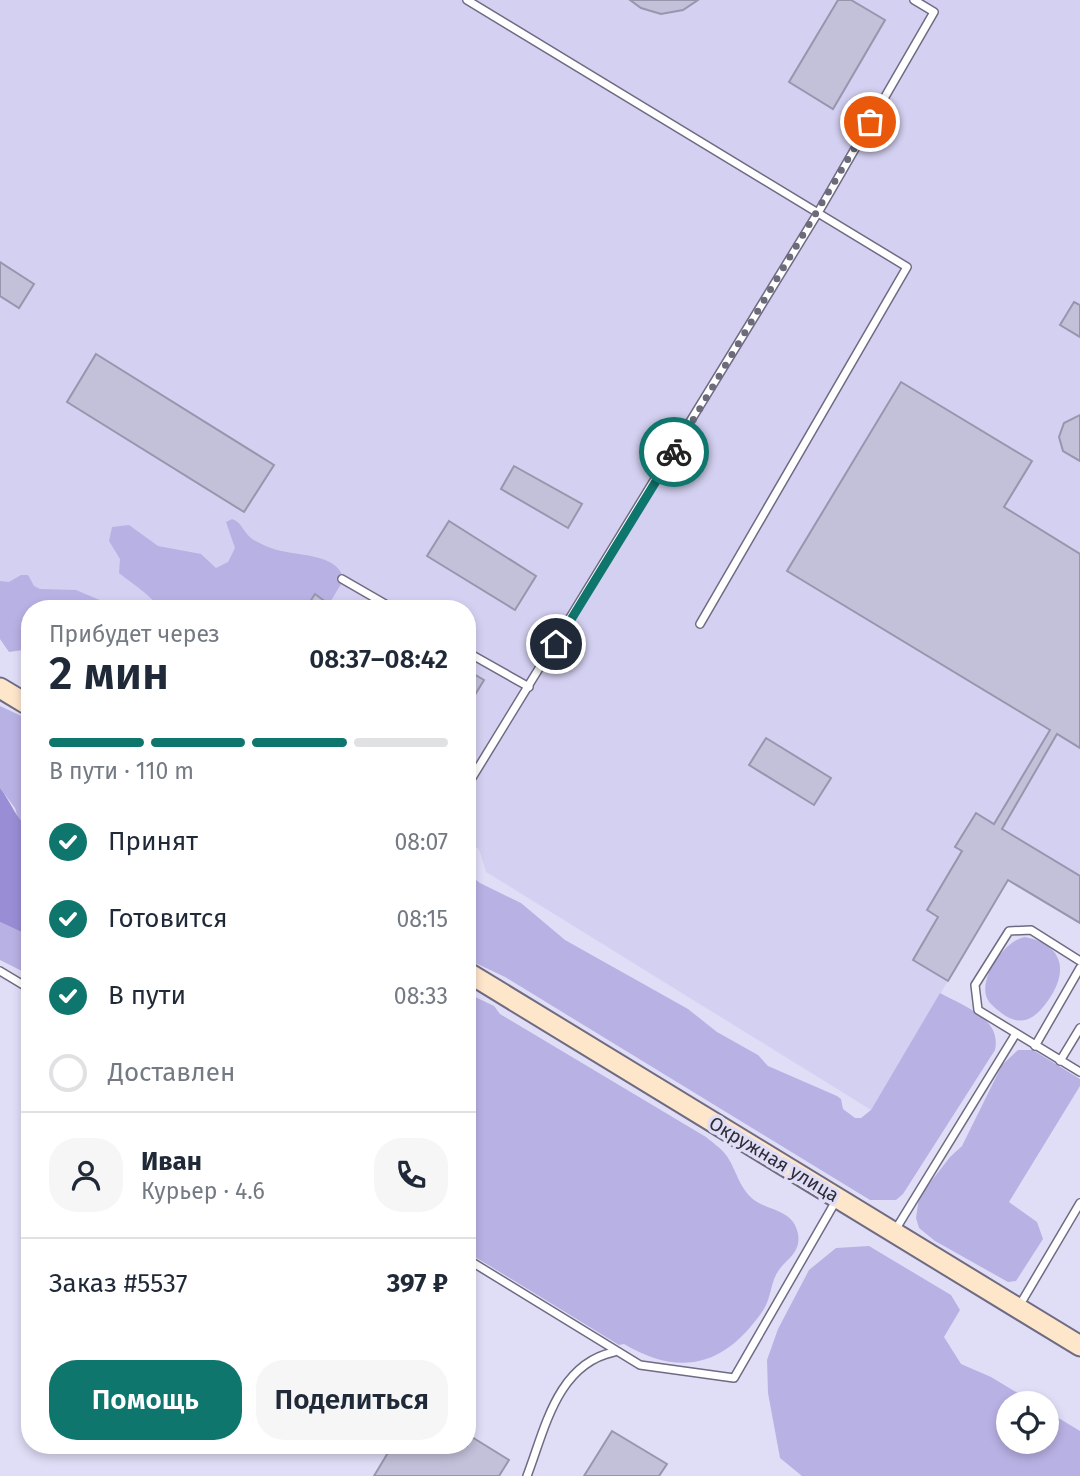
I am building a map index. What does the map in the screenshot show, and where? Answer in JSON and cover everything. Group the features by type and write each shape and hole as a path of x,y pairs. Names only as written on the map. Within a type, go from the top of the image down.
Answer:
{"main road":[{"path":"0,688 21,701"},
{"name":"Окружная улица","path":"476,977 1080,1346"}],"lane":[{"path":"467,0 819,211 906,267 700,624"},
{"path":"476,772 819,211 934,12 915,0"},
{"path":"342,579 378,600"},
{"path":"476,657 529,687"},
{"path":"1080,961 1031,930 1009,931 975,985 978,1010 1080,1072"},
{"path":"1035,1046 1080,968"},
{"path":"0,971 21,984"},
{"path":"1060,1061 1080,1028"},
{"path":"894,1232 1015,1034"},
{"path":"476,1265 640,1365 734,1378 838,1198"},
{"path":"1018,1308 1080,1203"},
{"path":"527,1476 552,1408 576,1370 602,1355 615,1352"}],"shaded area":[{"path":"0,0 1080,0 1080,923 1008,880 871,1110 486,872 479,849 476,847 476,600 21,600 21,607 0,603"},
{"path":"232,519 238,522 251,538 261,544 280,551 313,556 332,564 344,579 331,600 152,600 119,573 120,559 109,541 112,527 129,525 158,546 201,554 216,568 228,562 235,548 226,522"},
{"path":"21,575 28,575 34,586 40,589 76,590 100,600 21,600 21,650 9,652 0,639 0,581 9,582"},
{"path":"0,706 21,716 21,823 15,808 0,788"},
{"path":"0,788 21,821 21,932 0,922"},
{"path":"476,880 521,903 565,940 688,1009 717,1032 758,1055 768,1066 837,1096 841,1099 843,1109 855,1118 861,1118 871,1110 940,993 987,1021 996,1039 995,1050 903,1194 896,1200 870,1200 505,977 476,963"},
{"path":"0,922 21,932 21,970 0,960"},
{"path":"1025,937 1046,945 1058,958 1060,966 1051,996 1038,1013 1031,1018 1017,1020 1009,1018 991,1004 986,996 985,986 993,964 1000,955 1008,946"},
{"path":"476,997 706,1137 726,1155 741,1184 754,1200 780,1212 796,1226 796,1250 776,1274 764,1309 735,1343 702,1360 684,1363 666,1361 645,1355 624,1344 619,1345 476,1258"},
{"path":"1018,1050 1033,1050 1080,1079 1080,1086 1009,1202 1037,1222 1043,1239 1016,1281 1008,1282 935,1241 919,1228 916,1218 919,1197 962,1146 1002,1065"},
{"path":"869,1246 951,1295 960,1310 944,1337 961,1364 1014,1391 996,1391 996,1454 1059,1454 1059,1418 1080,1431 1080,1476 802,1476 780,1458 768,1393 767,1360 778,1329 809,1270 836,1248"}],"building":[{"path":"630,0 698,0 683,10 661,14 641,8"},
{"path":"838,0 851,0 885,20 833,109 789,82"},
{"path":"0,262 34,284 19,308 0,296"},
{"path":"1074,302 1080,305 1080,337 1060,325"},
{"path":"96,354 274,465 244,512 67,402"},
{"path":"901,382 1032,461 1004,507 1080,554 1080,748 1057,734 1002,829 1080,876 1080,923 1008,880 948,981 913,960 938,917 927,910 962,851 955,847 976,813 994,824 1050,730 787,571"},
{"path":"1080,415 1080,461 1063,451 1059,437 1064,423"},
{"path":"514,466 582,504 568,528 501,489"},
{"path":"449,521 536,576 515,610 427,556"},
{"path":"315,594 323,600 311,600"},
{"path":"476,675 484,680 476,693"},
{"path":"766,738 831,778 814,805 749,765"},
{"path":"612,1431 667,1464 659,1476 584,1476"},
{"path":"476,1440 509,1460 499,1476 374,1476 387,1454 476,1454"}],"way so far":[{"path":"674,452 870,122"}],"route":[{"path":"556,644 674,452"}]}
